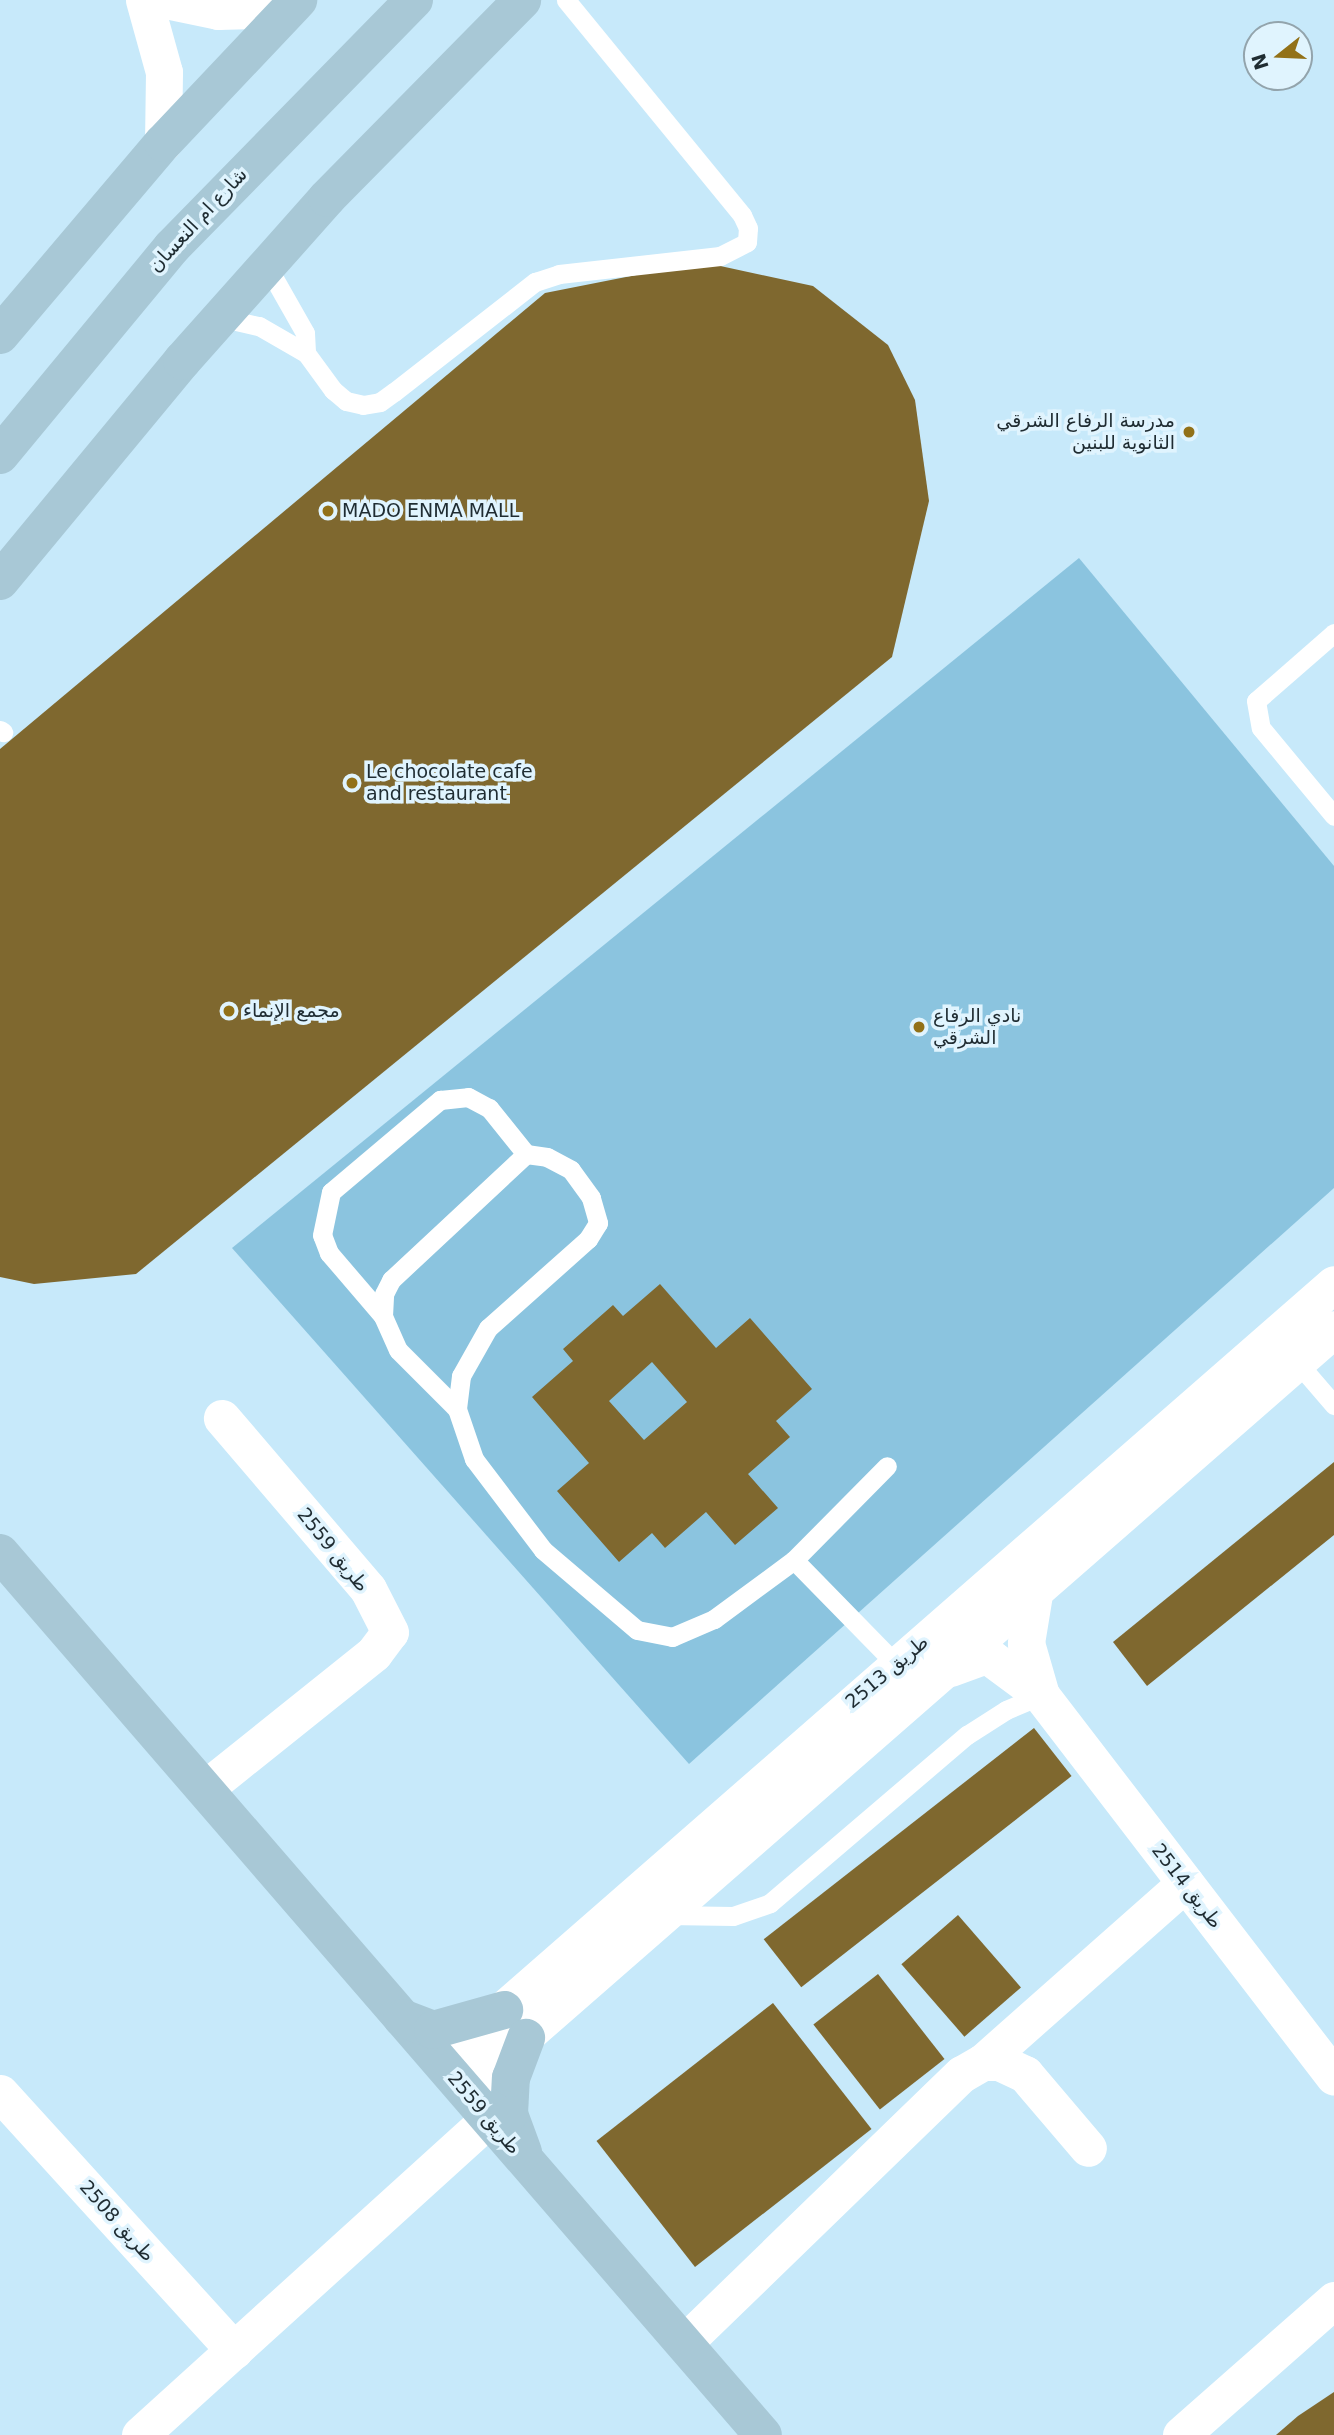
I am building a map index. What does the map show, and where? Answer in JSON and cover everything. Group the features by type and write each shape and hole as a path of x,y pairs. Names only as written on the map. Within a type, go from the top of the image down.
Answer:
{"street":[{"path":"144,0 164,72 163,143"},
{"path":"165,0 218,11 258,10 298,1"},
{"name":"شارع ام النعسان","path":"0,455 180,237 414,0"},
{"path":"0,581 327,198 522,0"},
{"path":"0,335 163,143 298,1"},
{"name":"طريق 2513","path":"453,2076 515,2024 661,1914 948,1669 982,1615 1334,1284"},
{"name":"طريق 2513","path":"515,2024 896,1664 982,1615 1034,1594 1334,1329"},
{"name":"طريق 2559","path":"207,1787 374,1653 390,1632 368,1589 222,1418"},
{"name":"طريق 2559","path":"0,1553 207,1787 530,2167 764,2435"},
{"name":"طريق 2514","path":"1034,1594 1026,1643 1041,1695"},
{"name":"طريق 2514","path":"948,1669 983,1656 1041,1695 1334,2077"},
{"path":"685,2342 962,2074 983,2062 1185,1883"},
{"path":"402,2018 433,2030 515,2024 509,2114 530,2167"},
{"path":"983,2062 999,2062 1025,2074 1088,2148"},
{"name":"طريق 2508","path":"0,2093 234,2350"},
{"path":"141,2435 489,2118"},
{"path":"1181,2435 1334,2300"}],"lane":[{"path":"223,318 259,326 306,353 346,401 363,405 380,402 535,282 559,274 720,256 747,242 748,228 742,215 566,0"},
{"path":"267,266 304,333 306,353"},
{"path":"1334,634 1256,701 1261,728 1334,816"},
{"path":"457,1409 398,1350 383,1315 329,1253 322,1235 331,1192 440,1100 468,1097 489,1108 526,1154 547,1157 571,1170 591,1198 598,1223 588,1239 488,1328 461,1376 457,1409 474,1459 543,1550 637,1630 672,1637 715,1619 794,1560 887,1466"},
{"path":"383,1315 384,1294 391,1280 526,1154"},
{"path":"1297,1362 1334,1405"},
{"path":"794,1560 896,1664"},
{"path":"661,1914 733,1916 770,1903 967,1735 1006,1710 1041,1695"}],"shaded area":[{"name":"نادي الرفاع الشرقي","path":"1079,558 1334,866 1334,1188 689,1764 232,1248"}],"building":[{"name":"مجمع الإنماء","path":"702,262 813,286 888,345 915,400 929,501 892,657 136,1274 34,1284 0,1277 0,749 545,293"},
{"path":"660,1284 716,1348 750,1318 812,1389 776,1421 790,1437 748,1474 778,1508 735,1545 706,1512 665,1548 652,1533 619,1562 557,1491 589,1463 532,1397 573,1361 563,1349 613,1305 623,1316","holes":["652,1362 687,1402 644,1440 609,1401"]},
{"path":"1334,1462 1334,1535 1147,1686 1113,1642"},
{"path":"1034,1728 1072,1776 801,1987 764,1939"},
{"path":"958,1915 1021,1987 964,2037 901,1964"},
{"path":"878,1974 944,2059 880,2110 813,2024"},
{"path":"773,2003 872,2129 695,2267 596,2141"},
{"path":"1334,2392 1334,2435 1276,2435 1298,2416"}],"place":[{"name":"مدرسة الرفاع الشرقي الثانوية للبنين","path":"1189,432"},
{"name":"MADO ENMA MALL","path":"328,511"},
{"name":"Le chocolate cafe and restaurant","path":"352,783"},
{"name":"مجمع الإنماء","path":"229,1011"},
{"name":"نادي الرفاع الشرقي","path":"919,1027"}]}
